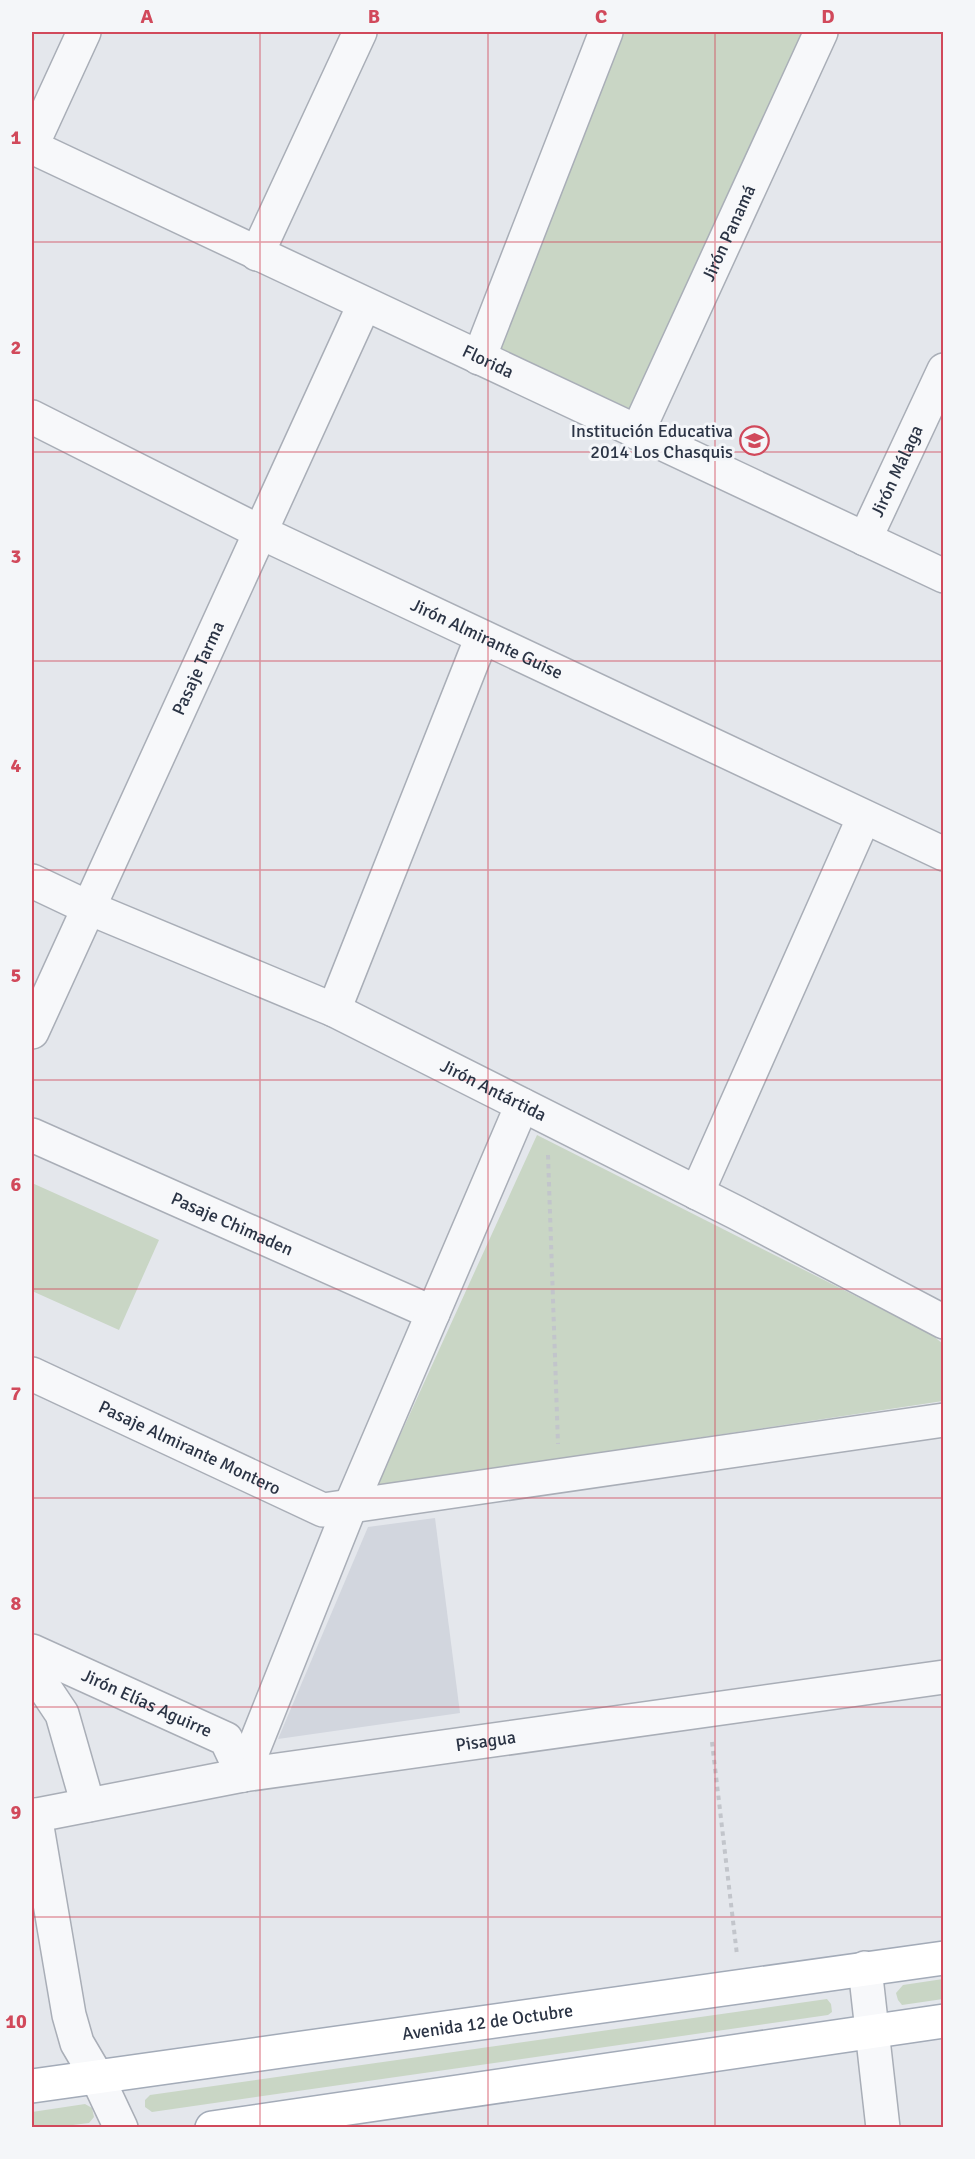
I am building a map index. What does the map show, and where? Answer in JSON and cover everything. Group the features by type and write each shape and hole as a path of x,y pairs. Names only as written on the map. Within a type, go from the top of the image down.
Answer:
{"main road":[{"name":"Avenida 12 de Octubre","path":"32,2086 944,1958"},
{"path":"212,2127 944,2021"}],"street":[{"path":"32,146 84,32"},
{"path":"257,254 360,32"},
{"path":"479,358 606,32"},
{"name":"Jirón Panamá","path":"637,433 821,32"},
{"name":"Florida","path":"32,146 944,576"},
{"name":"Pasaje Tarma","path":"32,1032 364,304"},
{"name":"Jirón Málaga","path":"865,539 944,370"},
{"name":"Jirón Almirante Guise","path":"32,420 260,532 944,854"},
{"path":"334,1010 482,637"},
{"path":"697,1193 864,817"},
{"name":"Jirón Antártida","path":"32,881 89,908 334,1010 697,1193 944,1323"},
{"path":"243,1775 350,1507 433,1313 535,1112"},
{"name":"Pasaje Chimaden","path":"32,1135 433,1313"},
{"name":"Pasaje Almirante Montero","path":"32,1374 323,1510 944,1420"},
{"name":"Jirón Elías Aguirre","path":"32,1651 226,1739 243,1775"},
{"path":"32,1669 62,1714 88,1805"},
{"name":"Pisagua","path":"33,1816 243,1775 944,1677"},
{"path":"33,1816 69,2015 77,2043 98,2077 121,2127"},
{"path":"865,1968 883,2127"}],"path":[{"path":"535,1112 559,1476"},
{"path":"708,1710 741,1986"}],"shaded area":[{"path":"435,1518 460,1713 278,1739 368,1527"}],"green space":[{"path":"615,32 808,32 633,410 491,348"},
{"path":"537,1135 931,1334 943,1344 943,1401 377,1486"},
{"path":"32,1183 159,1240 119,1330 32,1291"},
{"path":"943,1979 943,1999 902,2005 898,2000 896,1993 903,1985"},
{"path":"827,1999 831,2004 832,2012 828,2015 152,2112 145,2107 145,2100 150,2095"},
{"path":"85,2104 92,2108 94,2117 89,2123 32,2127 32,2112"}],"place":[{"name":"Institución Educativa 2014 Los Chasquis","path":"754,441"}]}
